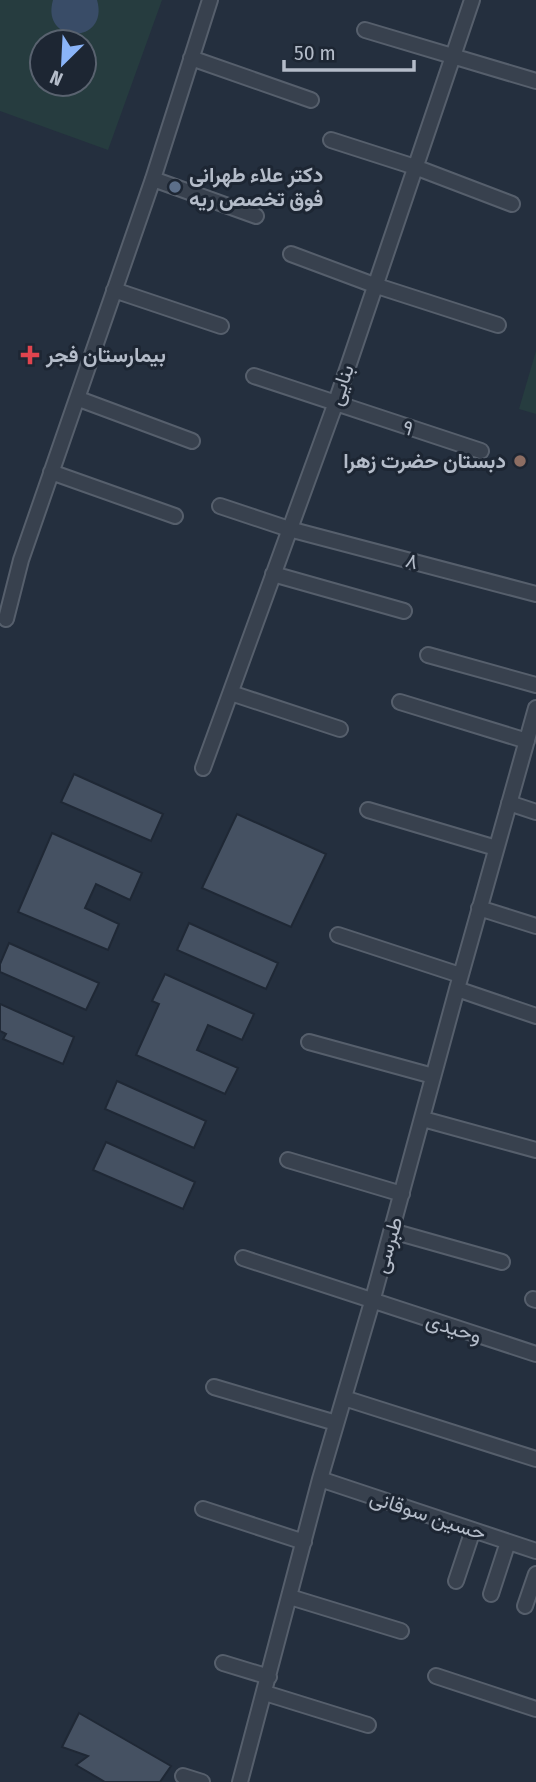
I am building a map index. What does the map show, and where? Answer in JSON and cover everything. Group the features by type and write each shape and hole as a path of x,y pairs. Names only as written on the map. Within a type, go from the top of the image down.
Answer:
{"street":[{"path":"6,619 21,560 153,179 210,0"},
{"name":"بنایی","path":"203,768 335,405 472,0"},
{"path":"365,30 536,81"},
{"path":"191,58 311,100"},
{"path":"331,140 415,167 512,204"},
{"path":"153,179 256,216"},
{"path":"291,254 374,285 498,325"},
{"path":"114,290 221,326"},
{"name":"۹","path":"254,376 335,405 481,451"},
{"path":"79,398 192,441"},
{"path":"51,472 175,516"},
{"name":"۸","path":"220,506 289,529 536,594"},
{"path":"273,574 404,611"},
{"path":"428,654 536,685"},
{"path":"232,693 340,729"},
{"path":"400,702 527,741"},
{"name":"طبرسی","path":"240,1782 320,1479 392,1231 458,982 536,708"},
{"path":"509,803 536,812"},
{"path":"368,810 496,848"},
{"path":"480,908 536,926"},
{"path":"338,935 536,1016"},
{"path":"309,1042 433,1076"},
{"path":"423,1119 536,1150"},
{"path":"288,1160 402,1194"},
{"path":"392,1231 502,1262"},
{"name":"وحیدی","path":"243,1258 536,1354"},
{"path":"214,1387 336,1423"},
{"path":"344,1398 536,1459"},
{"name":"حسین سوقانی","path":"320,1479 536,1551"},
{"path":"203,1509 304,1542"},
{"path":"456,1581 473,1530"},
{"path":"491,1594 508,1542"},
{"path":"525,1606 536,1574"},
{"path":"290,1597 401,1631"},
{"path":"223,1663 269,1677"},
{"path":"436,1676 536,1709"},
{"path":"265,1693 368,1725"},
{"path":"183,1776 202,1782"}],"green space":[{"path":"0,0 162,0 108,150 0,111"},
{"path":"536,351 536,414 519,409"}],"water":[{"path":"53,0 97,0 98,15 90,28 60,28 52,15"}],"building":[{"path":"74,774 163,814 151,841 61,802"},
{"path":"237,814 326,854 291,927 202,888"},
{"path":"52,833 142,873 130,900 96,884 85,908 119,924 108,950 18,912"},
{"path":"189,923 278,963 266,989 177,950"},
{"path":"9,943 99,983 86,1010 0,972 0,964"},
{"path":"165,974 254,1014 242,1040 208,1025 197,1050 238,1068 225,1094 136,1055 159,1004 152,1001"},
{"path":"0,1004 74,1037 63,1064 3,1039 6,1034 0,1031"},
{"path":"117,1081 206,1121 194,1148 105,1109"},
{"path":"106,1142 195,1182 183,1209 93,1170"},
{"path":"79,1713 171,1766 160,1782 105,1782 76,1765 88,1756 62,1747"}],"place":[{"name":"دکتر علاء طهرانی فوق تخصص ریه","path":"175,187"},
{"name":"بیمارستان فجر","path":"30,355"},
{"name":"دبستان حضرت زهرا","path":"520,461"}]}
